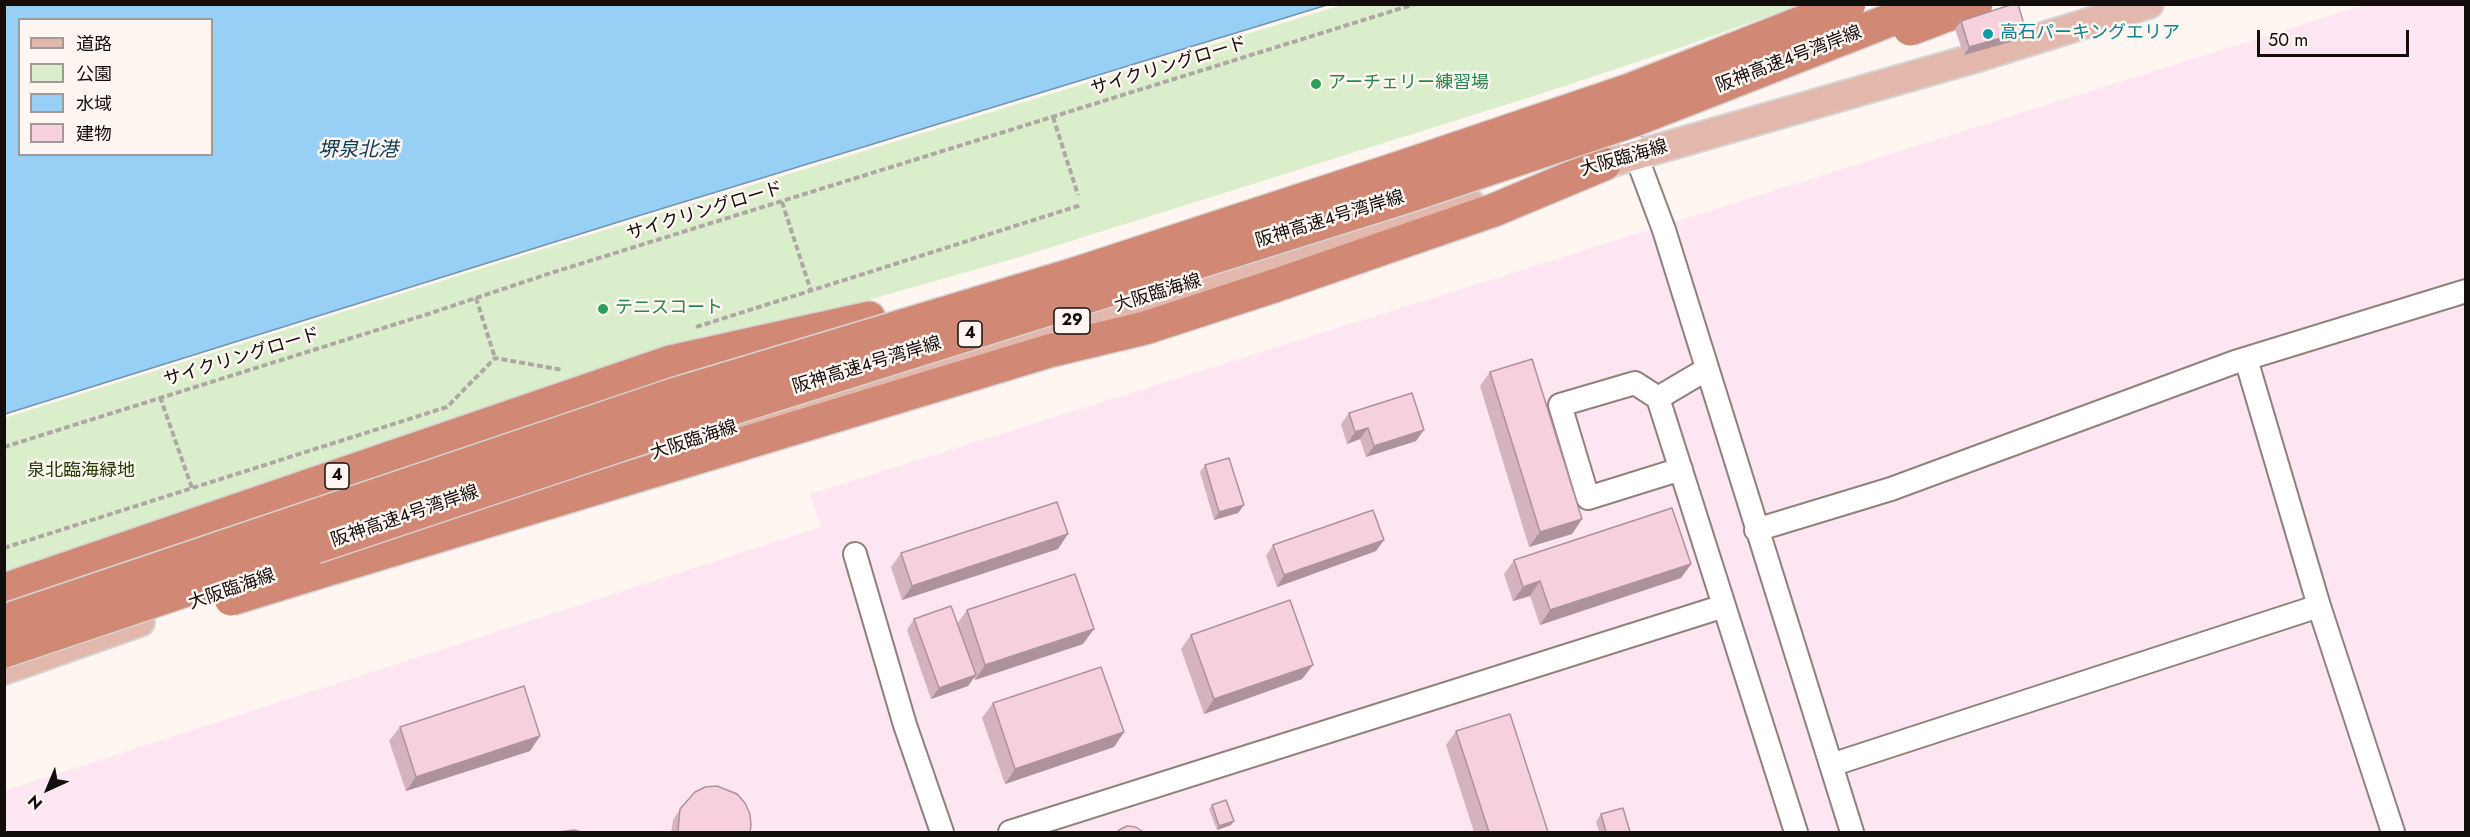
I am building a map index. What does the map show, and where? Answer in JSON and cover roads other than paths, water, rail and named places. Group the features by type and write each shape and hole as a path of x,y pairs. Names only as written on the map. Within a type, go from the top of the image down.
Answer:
{"highway":[{"name":"阪神高速4号湾岸線","path":"4,621 676,394 1075,274 1436,156 1627,91 1849,4"},
{"name":"阪神高速4号湾岸線","path":"4,651 688,422 1408,196 1628,112 1930,4"},
{"path":"1628,112 1734,92 1976,4"},
{"name":"4","path":"4,668 1048,351 1145,327 1274,286 1494,210 1604,164"},
{"name":"4","path":"4,590 670,362 869,318"}],"main road":[{"name":"大阪臨海線","path":"4,668 327,557 1112,308 1976,58 2149,4"},
{"path":"4,604 673,380 869,318 1628,112"}],"street":[{"path":"1628,112 1636,156 1664,230 1852,832"},
{"path":"1756,530 1892,489 2246,359 2466,291"},
{"path":"2246,359 2319,606 2393,832"},
{"path":"1658,398 1707,369"},
{"path":"1680,469 1588,498 1560,405 1635,383 1658,398 1796,832"},
{"path":"855,554 905,725 942,832"},
{"path":"1010,832 1724,606"},
{"path":"1831,765 2319,606"}],"water":[{"name":"堺泉北港","path":"5,4 1327,4 1327,5 628,219 5,414"}],"place":[{"name":"高石パーキングエリア","path":"1988,34"},
{"name":"アーチェリー練習場","path":"1316,84"},
{"name":"テニスコート","path":"603,309"}],"park label":[{"name":"泉北臨海緑地","path":"81,472"}]}
